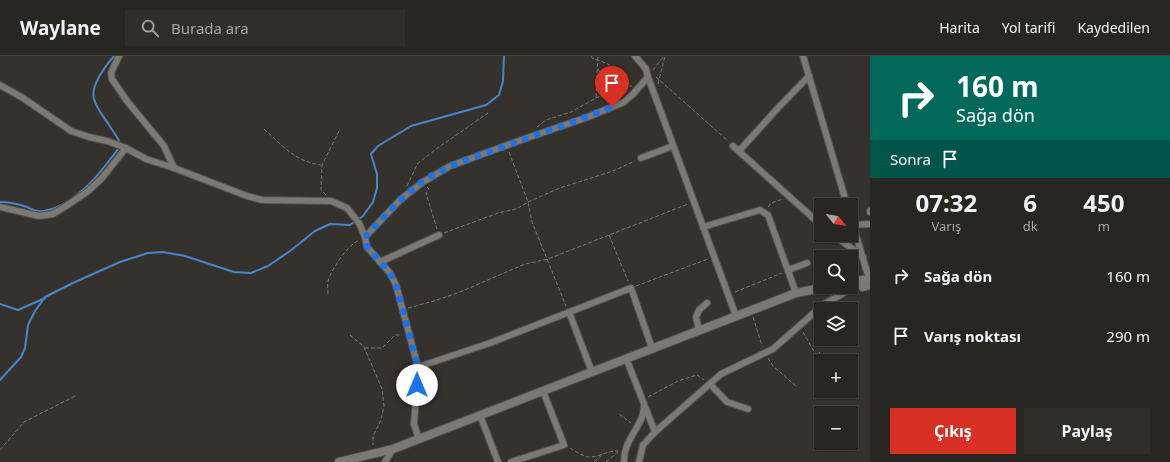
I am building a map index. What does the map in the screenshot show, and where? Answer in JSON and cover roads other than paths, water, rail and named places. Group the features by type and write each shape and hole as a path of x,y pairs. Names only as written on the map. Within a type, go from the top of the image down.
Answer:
{"street":[{"path":"119,56 111,73 112,79 127,101 164,146 174,168"},
{"path":"635,56 646,69 736,316"},
{"path":"803,56 845,198"},
{"path":"739,152 809,76"},
{"path":"365,237 401,199 423,182 450,166 588,117 624,102 648,77"},
{"path":"0,85 18,95 71,131 121,146 146,159 247,196 262,200 331,201 346,208 359,223 365,237 367,247 390,273 396,285 418,367 414,424 419,439"},
{"path":"0,207 39,216 52,214 87,192 102,178 121,146"},
{"path":"641,158 673,146"},
{"path":"733,146 814,219"},
{"path":"703,227 760,210 768,215 796,293"},
{"path":"858,225 870,224"},
{"path":"380,262 439,235"},
{"path":"843,242 862,256"},
{"path":"858,242 870,281 858,283"},
{"path":"788,270 807,263"},
{"path":"418,367 490,343 631,288 652,348"},
{"path":"339,462 393,449 751,310 796,293 814,289"},
{"path":"831,302 841,294"},
{"path":"699,330 696,317 699,310 706,303"},
{"path":"569,312 592,372"},
{"path":"639,462 644,445 655,432 721,374 773,349 814,315"},
{"path":"626,358 655,432"},
{"path":"710,384 727,402 748,408"},
{"path":"511,462 564,445 543,391"},
{"path":"624,462 626,448 642,416 644,403"},
{"path":"480,415 498,462"},
{"path":"385,462 393,449"}],"waterway":[{"path":"0,202 17,204 37,211 54,209 72,199 88,185 118,149 119,141 96,106 93,94 96,82 114,56"},
{"path":"0,380 21,357 25,348 28,325 35,311 45,297 120,262 148,253 163,252 185,256 234,272 251,273 268,266 315,231 330,224 350,225 363,216 373,202 377,188 377,174 371,154 378,146 411,126 486,105 499,95 503,81 504,56"},
{"path":"0,304 18,310 45,298"}]}
